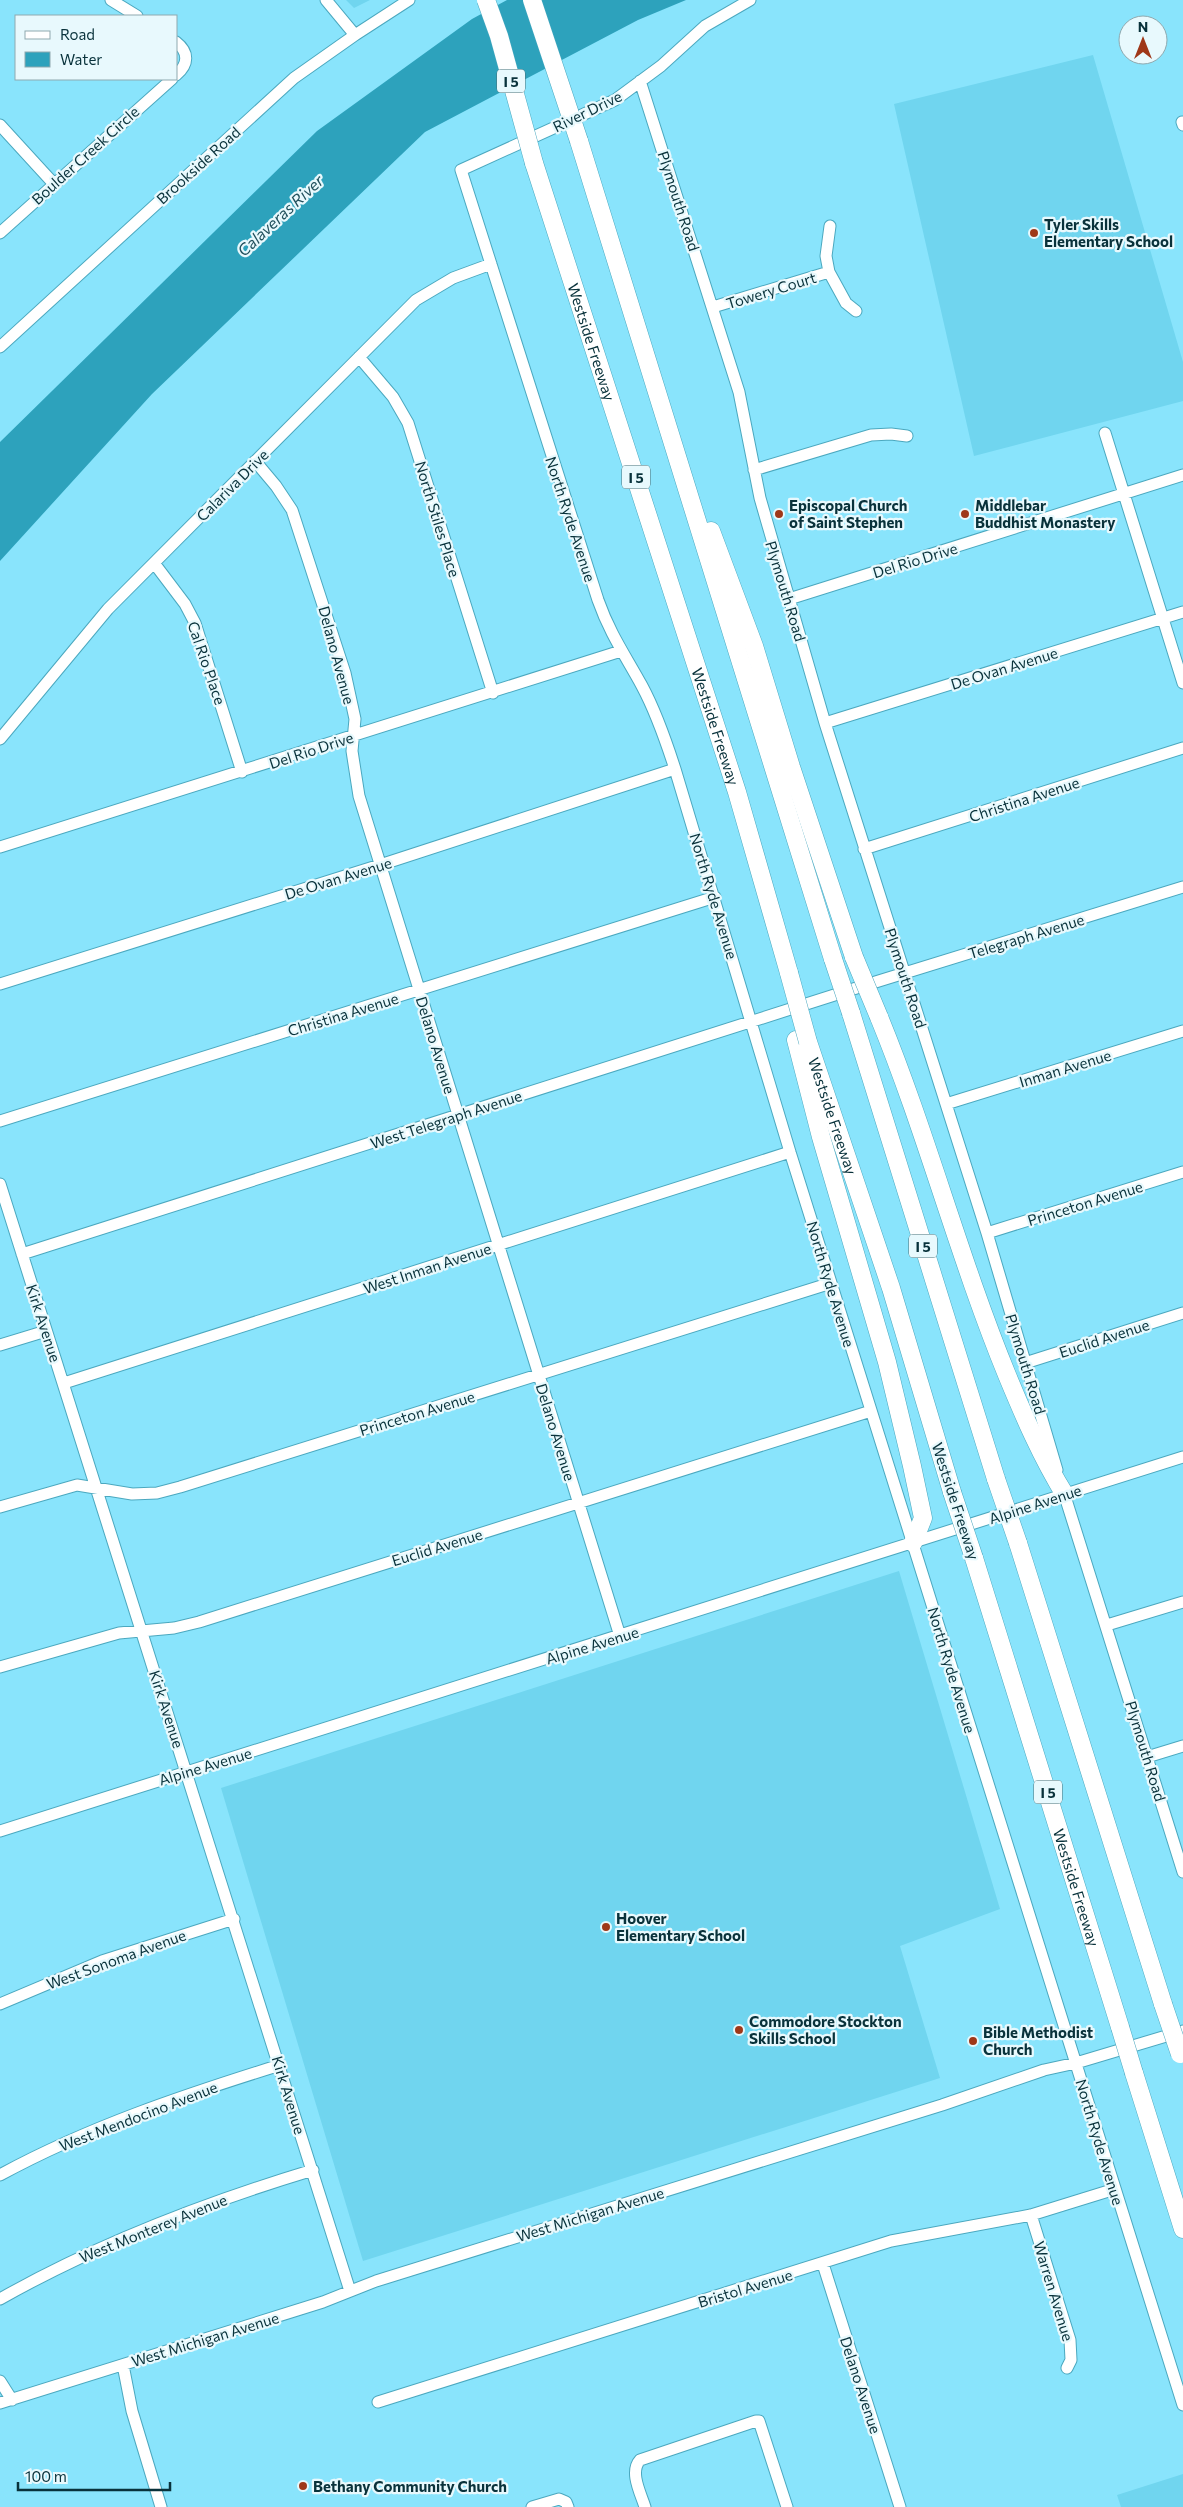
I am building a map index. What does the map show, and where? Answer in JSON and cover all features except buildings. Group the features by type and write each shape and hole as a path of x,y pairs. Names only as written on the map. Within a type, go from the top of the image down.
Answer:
{"highway":[{"name":"Westside Freeway","path":"486,0 499,36 534,163 737,792 748,867 784,974 802,1041 891,1288 952,1492 1183,2229"},
{"name":"I 5","path":"532,0 579,141 996,1479 1018,1543 1162,2004 1181,2059"},
{"path":"641,343 754,646 791,767 854,957 900,1070 980,1308 1027,1423 1064,1495"},
{"path":"802,1041 821,1137 887,1362 912,1466 923,1518 913,1543"}],"street":[{"path":"111,0 135,15"},
{"path":"326,0 355,35"},
{"name":"Brookside Road","path":"0,346 294,78 409,0"},
{"name":"River Drive","path":"461,170 615,100 705,26 750,0"},
{"path":"178,44 183,48 186,56 185,66 178,73"},
{"name":"Boulder Creek Circle","path":"0,233 171,80"},
{"name":"Plymouth Road","path":"640,81 739,392 754,470 769,532 825,723 987,1233 1064,1495 1107,1626 1183,1872"},
{"path":"0,125 54,184"},
{"name":"North Ryde Avenue","path":"461,170 573,528 608,630 643,687 662,731 675,769 790,1152 1183,2405"},
{"name":"Towery Court","path":"830,226 826,256 829,272 846,303 856,311"},
{"name":"Calariva Drive","path":"0,740 102,616 416,300 453,278 491,264"},
{"name":"Towery Court","path":"713,307 829,272"},
{"name":"North Stiles Place","path":"359,357 393,397 408,424 493,693"},
{"path":"1105,433 1183,683"},
{"path":"754,470 872,435 891,434 907,436"},
{"name":"Delano Avenue","path":"255,461 286,499 297,522 345,673 355,719 353,760 359,796 620,1636"},
{"name":"Del Rio Drive","path":"789,599 1183,475"},
{"name":"Cal Rio Place","path":"154,563 185,604 195,623 242,772"},
{"name":"De Ovan Avenue","path":"825,723 1183,612"},
{"name":"Del Rio Drive","path":"1,845 242,772 621,652"},
{"name":"Christina Avenue","path":"864,849 1183,748"},
{"name":"De Ovan Avenue","path":"0,984 380,865 675,769"},
{"name":"Telegraph Avenue","path":"869,984 1183,887"},
{"name":"Christina Avenue","path":"0,1121 714,897"},
{"name":"West Telegraph Avenue","path":"22,1254 869,984"},
{"name":"Inman Avenue","path":"946,1104 1183,1031"},
{"name":"West Inman Avenue","path":"64,1383 790,1152"},
{"name":"Princeton Avenue","path":"987,1233 1183,1172"},
{"name":"Kirk Avenue","path":"0,1184 234,1919 350,2291"},
{"name":"Princeton Avenue","path":"0,1507 77,1485 132,1494 157,1493 180,1487 831,1283"},
{"name":"Euclid Avenue","path":"1025,1363 1183,1313"},
{"path":"0,1345 46,1331"},
{"name":"Euclid Avenue","path":"0,1667 119,1633 174,1628 199,1622 871,1411"},
{"name":"Alpine Avenue","path":"0,1831 1183,1457"},
{"path":"1107,1626 1183,1602"},
{"path":"1147,1757 1183,1746"},
{"name":"West Sonoma Avenue","path":"0,2004 102,1961 234,1919"},
{"name":"West Michigan Avenue","path":"0,2403 323,2302 376,2281 942,2105 1044,2070 1076,2063 1183,2031"},
{"name":"West Mendocino Avenue","path":"0,2176 84,2134 139,2112 280,2065"},
{"name":"West Monterey Avenue","path":"0,2300 41,2276 108,2243 191,2209 313,2170"},
{"name":"Bristol Avenue","path":"378,2402 823,2264 891,2240 1031,2215 1115,2189"},
{"name":"Warren Avenue","path":"1031,2215 1070,2340 1071,2360 1067,2368"},
{"name":"Delano Avenue","path":"823,2264 900,2507"},
{"path":"123,2365 132,2411 161,2507"},
{"path":"0,2381 12,2400"},
{"path":"646,2507 635,2472 635,2466 640,2460 756,2421 759,2421 786,2507"},
{"path":"532,2507 553,2500 566,2504"}],"shaded area":[{"path":"346,0 370,0 354,8"},
{"name":"Tyler Skills Elementary School","path":"1093,55 1183,362 1183,401 974,456 894,104"},
{"name":"Hoover Elementary School","path":"899,1571 1000,1909 900,1946 940,2078 363,2261 221,1788"},
{"path":"1183,2474 1183,2507 1121,2507 1117,2495"}],"water":[{"name":"Calaveras River","path":"507,0 686,0 638,20 425,132 152,394 0,561 0,442 317,131 472,19"}],"place":[{"name":"Tyler Skills Elementary School","path":"1034,233"},
{"name":"Episcopal Church of Saint Stephen","path":"779,514"},
{"name":"Middlebar Buddhist Monastery","path":"965,514"},
{"name":"Hoover Elementary School","path":"606,1927"},
{"name":"Commodore Stockton Skills School","path":"739,2030"},
{"name":"Bible Methodist Church","path":"973,2041"},
{"name":"Bethany Community Church","path":"303,2486"}]}
